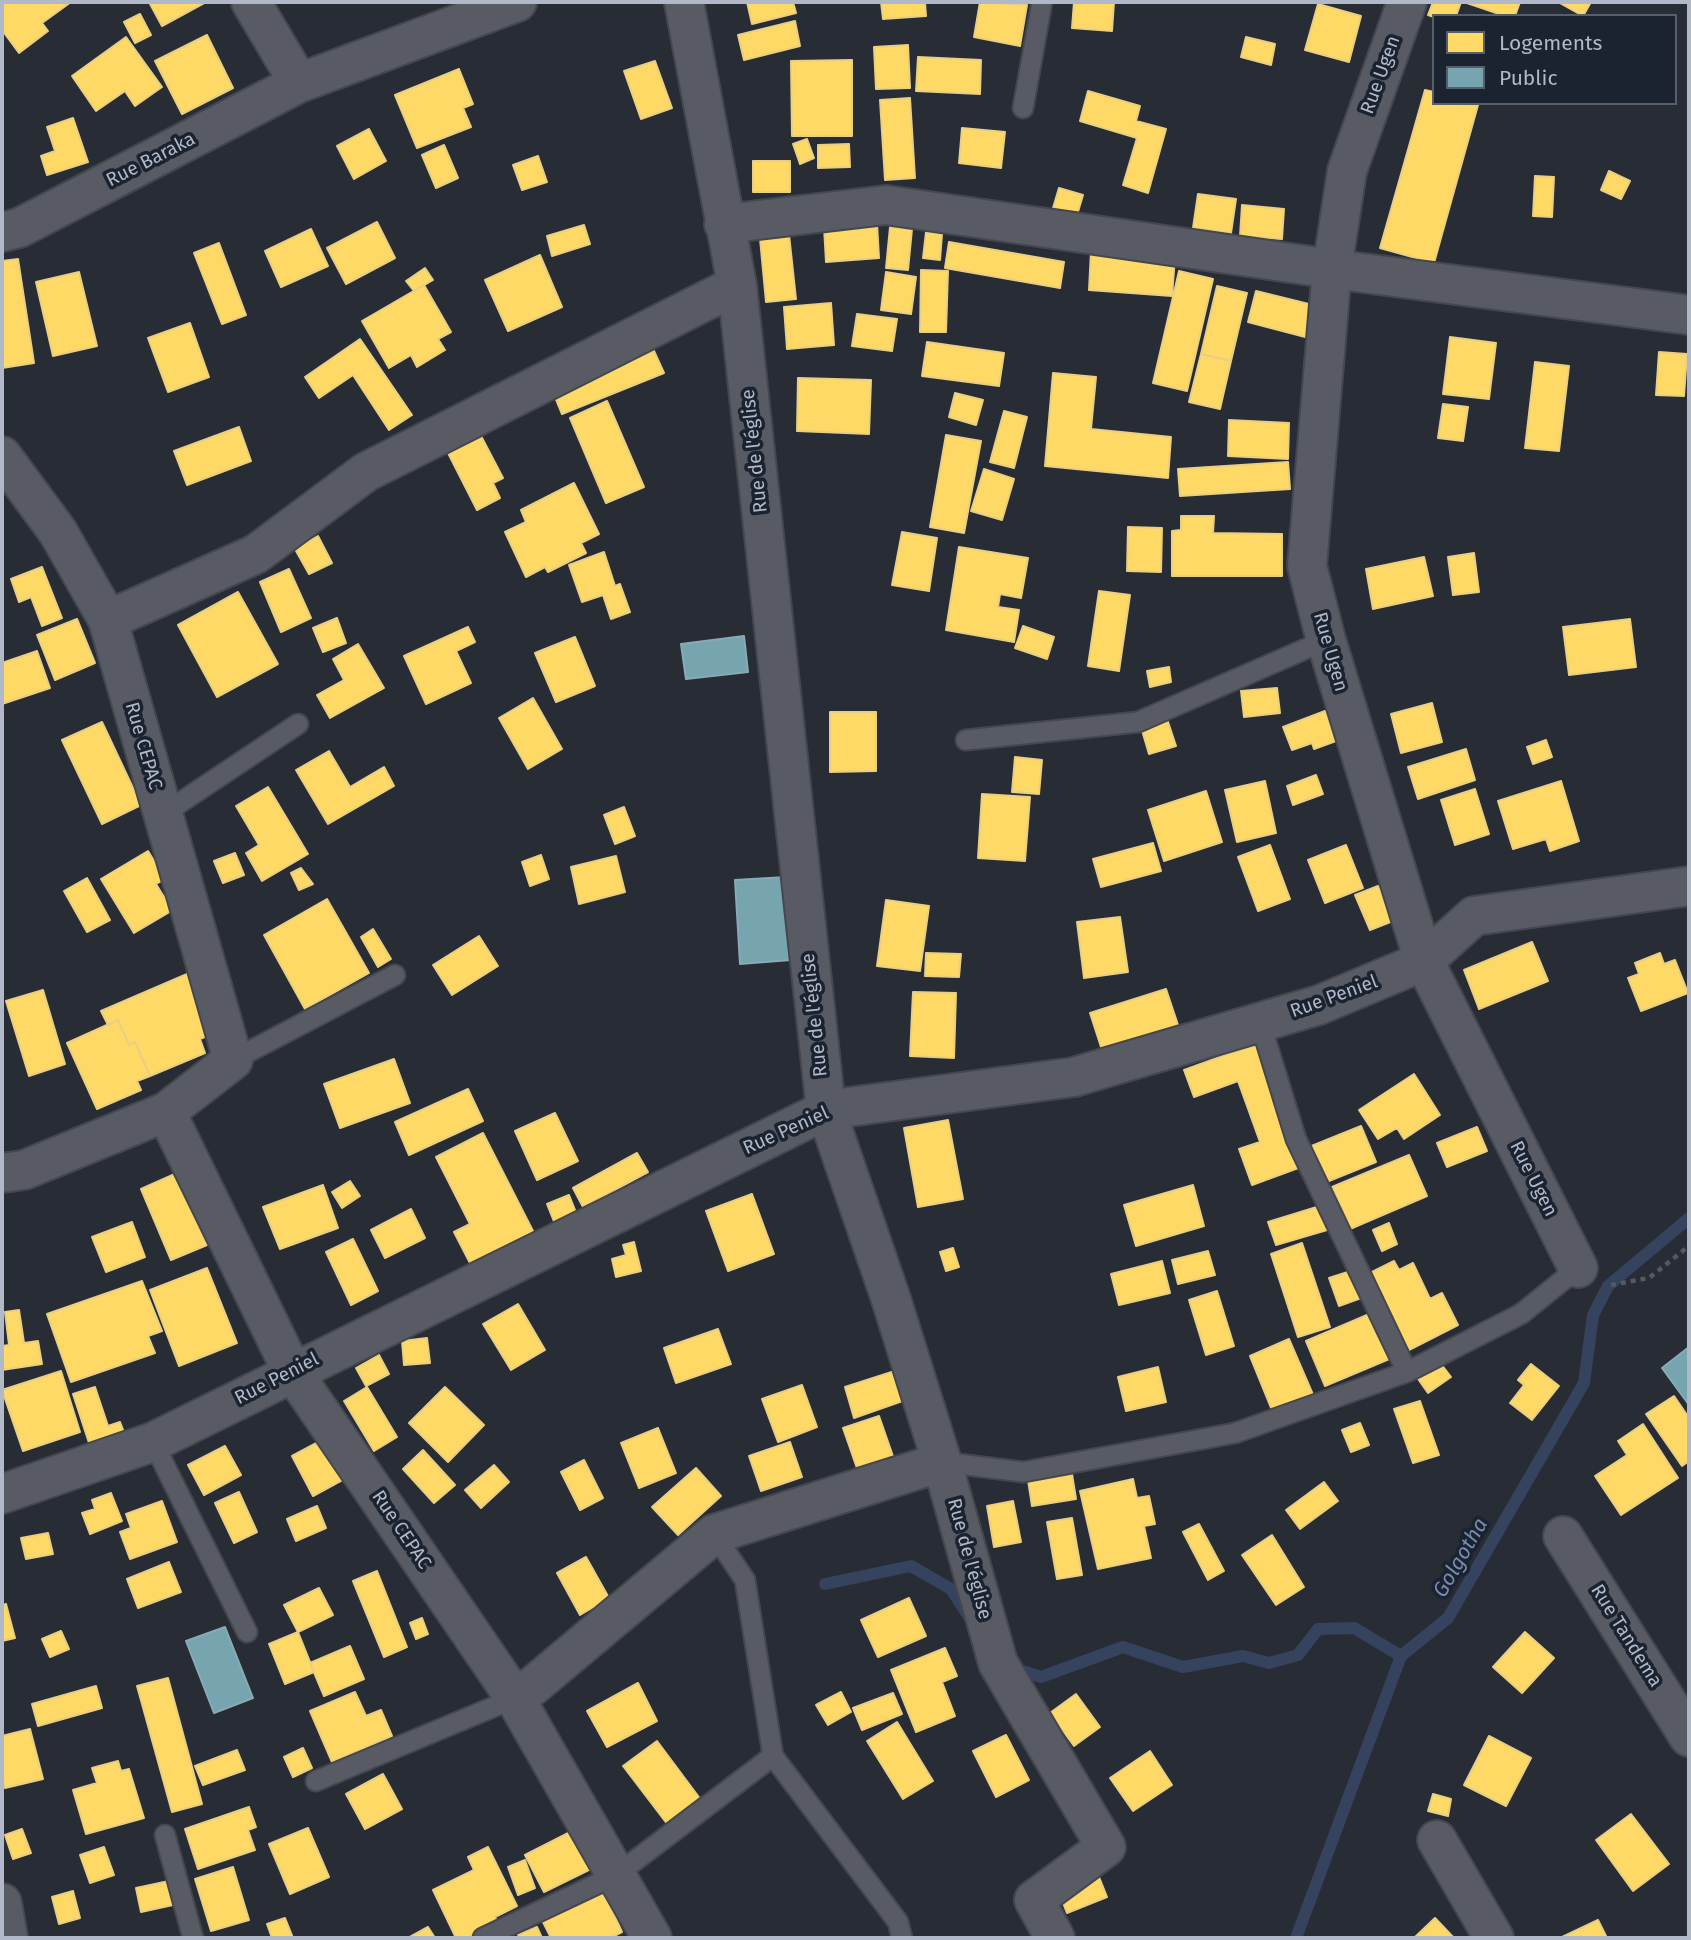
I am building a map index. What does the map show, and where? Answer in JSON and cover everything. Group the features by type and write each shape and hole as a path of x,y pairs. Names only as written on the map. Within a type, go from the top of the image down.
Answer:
{"street":[{"path":"251,2 299,83"},
{"name":"Rue Baraka","path":"2,232 19,228 299,83 517,2"},
{"name":"Rue de l'église","path":"684,2 737,285 826,1110 891,1299 942,1462 998,1663 1106,1846 1034,1900 1055,1938"},
{"name":"Rue Ugen","path":"1407,2 1347,171 1332,268 1307,566 1326,640 1424,961 1593,1277"},
{"path":"724,225 886,205 1689,315"},
{"path":"108,620 256,554 366,472 737,285"},
{"name":"Rue CEPAC","path":"2,456 13,491 58,532 108,620 233,1060"},
{"name":"Rue Peniel","path":"2,1494 153,1442 292,1371 826,1110 1074,1077 1319,1005 1424,961 1474,916 1689,886"},
{"path":"2,1172 24,1170 166,1112 233,1060"},
{"name":"Rue CEPAC","path":"166,1112 292,1371 515,1698 652,1938"},
{"path":"515,1698 714,1534 942,1462"},
{"name":"Rue Tandema","path":"1563,1536 1689,1737"},
{"path":"1437,1840 1494,1938"},
{"path":"2,1903 8,1938"}],"lane":[{"path":"1023,108 1042,2"},
{"path":"966,740 1138,722 1326,640"},
{"path":"163,814 298,724"},
{"path":"233,1060 395,975"},
{"path":"1260,1022 1296,1139 1407,1372"},
{"path":"942,1462 1023,1472 1235,1433 1407,1372 1593,1277"},
{"path":"153,1442 247,1632"},
{"path":"714,1534 744,1580 773,1756 898,1922 902,1938"},
{"path":"316,1781 515,1698"},
{"path":"483,1938 616,1875 773,1756"},
{"path":"165,1835 193,1938"}],"path":[{"path":"1593,1277 1649,1278 1689,1246"}],"building: Logements":[{"path":"2,2 71,2 42,23 48,31 19,53 2,30"},
{"path":"149,2 206,2 162,26"},
{"path":"747,2 793,2 796,13 752,24"},
{"path":"881,2 925,2 926,16 883,19"},
{"path":"980,2 1027,5 1020,46 974,37"},
{"path":"1074,2 1114,2 1112,31 1072,28"},
{"path":"1433,2 1461,2 1457,14 1428,15"},
{"path":"1464,2 1520,2 1516,14 1499,14"},
{"path":"1558,2 1591,2 1584,14"},
{"path":"1318,4 1361,16 1349,62 1305,50"},
{"path":"140,14 151,35 135,43 124,22"},
{"path":"795,21 800,46 744,60 738,35"},
{"path":"207,35 233,88 182,114 155,61"},
{"path":"126,37 162,87 135,106 125,91 96,111 72,76"},
{"path":"1246,37 1275,44 1271,65 1241,57"},
{"path":"908,45 910,88 876,89 874,47"},
{"path":"918,57 981,60 980,94 916,91"},
{"path":"852,60 852,136 792,136 791,61"},
{"path":"655,61 672,108 641,119 624,71"},
{"path":"459,69 473,104 463,108 471,127 417,148 395,95"},
{"path":"1425,90 1432,92 1432,105 1478,105 1434,263 1380,248"},
{"path":"1088,91 1140,106 1136,121 1166,129 1148,193 1123,185 1137,138 1080,121"},
{"path":"910,98 915,178 885,180 880,100"},
{"path":"73,118 88,162 47,175 41,156 55,151 47,127"},
{"path":"962,128 1005,132 1001,168 959,163"},
{"path":"369,129 386,161 354,179 337,146"},
{"path":"807,139 814,158 800,164 793,144"},
{"path":"849,144 850,167 818,168 818,145"},
{"path":"444,145 458,178 436,188 422,155"},
{"path":"538,156 547,182 522,190 513,165"},
{"path":"753,161 790,161 790,192 753,192"},
{"path":"1609,171 1630,181 1621,199 1601,190"},
{"path":"1535,176 1554,177 1552,217 1533,216"},
{"path":"1059,188 1083,195 1077,215 1053,208"},
{"path":"1198,194 1236,199 1231,233 1193,228"},
{"path":"1242,205 1284,209 1282,239 1240,236"},
{"path":"377,222 395,258 346,284 327,248"},
{"path":"877,223 879,258 826,262 824,227"},
{"path":"584,225 590,244 552,256 547,236"},
{"path":"788,225 796,299 766,302 759,228"},
{"path":"890,227 912,229 908,270 886,268"},
{"path":"311,229 328,266 281,287 265,251"},
{"path":"926,232 942,234 940,260 923,258"},
{"path":"949,242 1064,262 1060,288 945,268"},
{"path":"219,243 246,315 222,324 194,253"},
{"path":"1091,251 1175,257 1172,296 1089,290"},
{"path":"540,255 562,307 508,331 485,280"},
{"path":"18,259 34,363 2,368 2,261"},
{"path":"425,268 433,280 414,291 406,281"},
{"path":"921,270 948,271 946,332 920,332"},
{"path":"1179,271 1213,279 1187,391 1153,383"},
{"path":"79,272 97,346 53,356 36,282"},
{"path":"886,272 916,277 911,314 881,310"},
{"path":"424,285 451,332 438,339 445,350 417,367 411,355 389,368 362,321"},
{"path":"1217,286 1247,293 1231,361 1201,354"},
{"path":"1256,291 1317,306 1309,338 1248,322"},
{"path":"831,303 834,345 787,349 784,307"},
{"path":"857,314 897,319 892,351 852,346"},
{"path":"190,323 209,377 168,392 148,338"},
{"path":"1450,337 1496,343 1489,399 1443,394"},
{"path":"360,339 412,415 389,430 353,375 319,398 305,377"},
{"path":"927,342 1004,353 999,386 922,376"},
{"path":"654,351 664,373 562,414 553,392"},
{"path":"1659,352 1687,354 1684,396 1656,395"},
{"path":"1201,354 1231,361 1220,409 1189,402"},
{"path":"1535,362 1569,366 1559,451 1525,448"},
{"path":"1053,373 1096,377 1091,429 1171,437 1168,478 1045,466"},
{"path":"798,378 871,380 869,434 797,431"},
{"path":"955,393 983,400 976,425 949,417"},
{"path":"607,401 644,487 606,503 570,418"},
{"path":"1443,404 1468,407 1463,441 1438,438"},
{"path":"1004,411 1027,417 1014,468 990,462"},
{"path":"1229,420 1289,423 1288,459 1228,456"},
{"path":"239,427 251,461 187,485 174,451"},
{"path":"480,434 503,478 493,483 500,498 477,510 447,451"},
{"path":"946,435 981,441 964,533 930,527"},
{"path":"1288,462 1290,489 1180,496 1178,469"},
{"path":"984,469 1014,479 1002,520 971,511"},
{"path":"574,483 599,534 581,543 586,553 548,572 545,567 526,577 505,532 526,522 521,510"},
{"path":"1181,516 1214,516 1213,533 1282,534 1282,576 1172,576 1172,531 1181,530"},
{"path":"1128,527 1162,528 1161,572 1127,571"},
{"path":"902,532 937,538 929,591 892,585"},
{"path":"318,536 332,563 309,574 295,549"},
{"path":"959,547 1028,558 1021,598 1000,594 998,607 1019,610 1014,642 946,630"},
{"path":"604,552 615,586 620,584 630,612 611,619 603,595 582,602 569,565"},
{"path":"1474,553 1479,592 1453,595 1448,557"},
{"path":"1424,557 1433,596 1373,609 1366,569"},
{"path":"42,567 62,618 42,626 31,597 19,602 11,579"},
{"path":"289,569 311,618 281,632 260,582"},
{"path":"1099,591 1130,595 1119,671 1088,666"},
{"path":"238,592 278,664 217,697 178,625"},
{"path":"337,618 346,643 323,652 313,628"},
{"path":"77,619 95,663 55,680 37,635"},
{"path":"1630,619 1636,667 1569,675 1563,627"},
{"path":"1023,626 1054,637 1047,659 1015,648"},
{"path":"468,627 475,642 456,651 471,683 426,704 404,656"},
{"path":"575,637 595,686 556,702 535,653"},
{"path":"358,644 384,688 330,718 317,695 344,680 333,659"},
{"path":"37,651 50,688 2,704 2,663"},
{"path":"1169,667 1171,682 1150,687 1147,671"},
{"path":"1277,688 1280,713 1244,717 1241,691"},
{"path":"533,698 562,749 528,769 499,718"},
{"path":"1432,703 1442,742 1401,753 1391,714"},
{"path":"1325,711 1336,741 1314,749 1312,743 1292,750 1283,727"},
{"path":"830,712 876,712 876,771 830,772"},
{"path":"1167,719 1176,746 1149,754 1141,727"},
{"path":"102,722 141,805 102,824 62,740"},
{"path":"1546,740 1552,757 1533,764 1527,747"},
{"path":"1466,749 1475,780 1418,799 1408,767"},
{"path":"329,751 350,787 384,767 394,786 328,824 296,770"},
{"path":"1015,757 1042,760 1039,794 1012,792"},
{"path":"1316,775 1323,794 1293,805 1287,786"},
{"path":"1265,781 1276,833 1237,842 1225,790"},
{"path":"1561,781 1579,841 1550,851 1546,839 1513,849 1498,801"},
{"path":"268,787 308,854 262,881 246,853 259,845 236,806"},
{"path":"1475,789 1489,834 1455,845 1441,800"},
{"path":"1206,791 1222,842 1164,861 1148,810"},
{"path":"982,794 1030,797 1025,861 978,858"},
{"path":"624,807 635,836 615,844 604,815"},
{"path":"1153,843 1161,871 1101,887 1093,859"},
{"path":"1270,845 1290,899 1258,911 1238,857"},
{"path":"1346,845 1363,888 1325,903 1308,860"},
{"path":"148,851 165,879 156,884 164,897 170,893 178,907 134,933 101,879"},
{"path":"235,853 244,875 223,883 214,861"},
{"path":"541,855 549,879 530,886 522,862"},
{"path":"616,856 625,892 579,904 571,867"},
{"path":"301,868 313,884 299,890 291,873"},
{"path":"87,878 110,920 87,932 64,891"},
{"path":"1378,886 1393,921 1370,930 1355,895"},
{"path":"327,899 369,973 305,1009 264,935"},
{"path":"886,900 929,906 920,971 877,966"},
{"path":"1120,917 1128,972 1084,978 1077,922"},
{"path":"373,929 391,959 378,967 361,937"},
{"path":"479,936 498,966 452,995 433,965"},
{"path":"1532,942 1548,981 1479,1009 1464,970"},
{"path":"926,953 961,954 959,977 925,976"},
{"path":"1660,953 1664,964 1675,960 1688,993 1641,1011 1628,978 1639,974 1635,963"},
{"path":"187,974 212,1034 200,1039 205,1053 150,1076 135,1042 129,1045 118,1020 108,1025 101,1011"},
{"path":"1166,989 1178,1025 1102,1050 1090,1013"},
{"path":"43,990 65,1064 29,1076 6,1001"},
{"path":"913,992 956,993 954,1058 910,1056"},
{"path":"118,1020 129,1045 135,1042 150,1076 137,1081 141,1090 97,1109 67,1043"},
{"path":"1256,1044 1301,1167 1252,1185 1239,1149 1260,1142 1238,1081 1194,1097 1184,1070"},
{"path":"394,1059 410,1103 340,1128 324,1084"},
{"path":"1414,1074 1440,1115 1404,1139 1397,1128 1378,1139 1359,1110"},
{"path":"468,1089 483,1121 409,1155 395,1122"},
{"path":"555,1113 578,1161 537,1180 515,1131"},
{"path":"948,1120 963,1199 918,1207 904,1128"},
{"path":"1361,1126 1376,1162 1324,1183 1309,1147"},
{"path":"1477,1127 1487,1151 1447,1167 1437,1143"},
{"path":"483,1133 534,1233 471,1265 454,1232 470,1224 436,1157"},
{"path":"637,1153 648,1172 583,1207 573,1188"},
{"path":"1409,1155 1427,1196 1350,1229 1332,1187"},
{"path":"177,1173 207,1245 171,1260 141,1189"},
{"path":"350,1181 360,1196 342,1208 332,1192"},
{"path":"323,1185 338,1228 280,1249 263,1207"},
{"path":"1193,1185 1204,1226 1136,1246 1124,1205"},
{"path":"752,1194 774,1254 728,1271 706,1211"},
{"path":"569,1195 577,1215 555,1224 547,1204"},
{"path":"1320,1206 1327,1230 1276,1245 1268,1222"},
{"path":"411,1209 425,1238 385,1258 371,1230"},
{"path":"132,1222 145,1257 106,1272 92,1237"},
{"path":"1389,1223 1397,1244 1382,1251 1373,1230"},
{"path":"353,1239 378,1291 351,1305 326,1252"},
{"path":"634,1242 641,1271 616,1277 612,1259 626,1255 623,1245"},
{"path":"1302,1243 1330,1327 1298,1337 1271,1254"},
{"path":"953,1248 959,1267 946,1271 940,1252"},
{"path":"1208,1251 1215,1275 1178,1284 1172,1260"},
{"path":"1162,1261 1170,1293 1119,1305 1111,1274"},
{"path":"1394,1261 1399,1270 1413,1263 1430,1299 1442,1293 1458,1325 1405,1352 1366,1275"},
{"path":"207,1268 237,1343 179,1366 150,1290"},
{"path":"1354,1270 1364,1297 1339,1306 1329,1278"},
{"path":"142,1281 162,1331 148,1336 155,1353 71,1382 47,1314"},
{"path":"1217,1291 1234,1346 1206,1355 1189,1300"},
{"path":"518,1304 545,1350 511,1370 483,1324"},
{"path":"19,1310 24,1343 38,1341 42,1364 2,1370 2,1346 9,1345 5,1312"},
{"path":"1374,1312 1394,1357 1325,1386 1306,1341"},
{"path":"718,1329 731,1364 676,1383 664,1348"},
{"path":"427,1338 430,1363 404,1365 402,1341"},
{"path":"1289,1339 1314,1397 1274,1415 1250,1356"},
{"path":"379,1355 389,1374 366,1386 356,1368"},
{"path":"1438,1360 1451,1377 1428,1393 1416,1376"},
{"path":"1531,1364 1559,1386 1532,1420 1510,1403 1524,1385 1518,1380"},
{"path":"1158,1367 1166,1402 1126,1411 1118,1377"},
{"path":"901,1369 911,1398 854,1418 845,1387"},
{"path":"61,1371 80,1432 23,1451 2,1390"},
{"path":"802,1385 817,1427 778,1442 762,1399"},
{"path":"95,1387 108,1426 120,1422 127,1440 92,1452 73,1394"},
{"path":"367,1387 397,1437 374,1451 344,1401"},
{"path":"445,1387 484,1425 448,1462 409,1423"},
{"path":"1674,1396 1689,1418 1689,1461 1682,1466 1646,1414"},
{"path":"1420,1401 1439,1455 1413,1463 1394,1409"},
{"path":"879,1416 895,1462 859,1474 843,1428"},
{"path":"1360,1423 1369,1445 1351,1452 1342,1430"},
{"path":"1643,1424 1678,1478 1621,1515 1595,1476 1627,1455 1618,1441"},
{"path":"658,1428 676,1473 639,1488 621,1443"},
{"path":"324,1439 346,1478 313,1496 292,1456"},
{"path":"790,1442 802,1477 761,1491 749,1456"},
{"path":"225,1446 241,1475 204,1495 188,1465"},
{"path":"423,1450 455,1485 434,1503 403,1469"},
{"path":"584,1460 603,1498 580,1510 561,1472"},
{"path":"494,1465 509,1482 481,1508 465,1490"},
{"path":"696,1468 721,1496 678,1535 652,1507"},
{"path":"1072,1474 1076,1499 1032,1506 1028,1480"},
{"path":"1133,1479 1137,1498 1149,1496 1155,1524 1144,1526 1151,1558 1098,1569 1080,1491"},
{"path":"1324,1482 1338,1501 1300,1529 1286,1510"},
{"path":"239,1492 257,1532 234,1543 215,1503"},
{"path":"111,1493 122,1521 90,1534 82,1513 95,1509 92,1500"},
{"path":"162,1501 177,1542 130,1559 120,1532 131,1528 126,1514"},
{"path":"1013,1501 1021,1542 994,1547 987,1506"},
{"path":"317,1506 326,1528 296,1541 287,1519"},
{"path":"1072,1518 1082,1575 1057,1579 1047,1522"},
{"path":"1199,1524 1224,1571 1208,1580 1183,1532"},
{"path":"48,1533 53,1554 26,1559 21,1538"},
{"path":"1272,1535 1304,1587 1276,1605 1242,1555"},
{"path":"586,1557 609,1598 580,1615 557,1573"},
{"path":"169,1562 181,1592 138,1608 127,1579"},
{"path":"377,1571 407,1647 384,1657 353,1581"},
{"path":"319,1588 333,1615 298,1632 284,1605"},
{"path":"909,1598 926,1636 878,1657 861,1620"},
{"path":"6,1604 15,1638 2,1641 2,1605"},
{"path":"422,1618 428,1634 416,1639 410,1623"},
{"path":"61,1631 69,1649 50,1657 42,1639"},
{"path":"298,1632 314,1672 285,1684 269,1644"},
{"path":"1525,1632 1554,1658 1522,1693 1493,1667"},
{"path":"350,1646 364,1679 324,1696 310,1663"},
{"path":"945,1648 957,1676 942,1682 955,1716 916,1732 891,1670"},
{"path":"168,1678 202,1804 172,1812 137,1686"},
{"path":"638,1683 657,1721 607,1747 587,1711"},
{"path":"96,1686 102,1708 38,1726 32,1704"},
{"path":"355,1692 366,1716 381,1710 392,1736 332,1762 310,1711"},
{"path":"841,1692 851,1712 828,1725 816,1705"},
{"path":"893,1693 902,1714 862,1730 853,1708"},
{"path":"1076,1694 1100,1727 1074,1746 1050,1713"},
{"path":"897,1722 933,1781 903,1799 867,1741"},
{"path":"30,1729 43,1779 5,1788 2,1775 2,1736"},
{"path":"1006,1735 1029,1780 996,1797 973,1751"},
{"path":"1489,1736 1531,1758 1506,1806 1464,1785"},
{"path":"657,1741 701,1800 668,1825 623,1766"},
{"path":"303,1748 312,1768 293,1777 284,1757"},
{"path":"237,1750 245,1770 203,1785 195,1766"},
{"path":"1150,1751 1172,1785 1133,1811 1110,1778"},
{"path":"118,1761 121,1771 129,1769 144,1818 86,1834 73,1790 97,1783 92,1768"},
{"path":"383,1774 402,1809 365,1829 346,1794"},
{"path":"1433,1794 1451,1799 1448,1816 1428,1811"},
{"path":"249,1807 256,1827 248,1830 255,1850 198,1869 185,1829"},
{"path":"1631,1814 1669,1864 1633,1891 1596,1840"},
{"path":"582,1826 601,1864 544,1892 525,1855"},
{"path":"308,1828 329,1877 290,1894 269,1844"},
{"path":"22,1829 31,1853 13,1859 5,1835"},
{"path":"104,1847 114,1875 90,1883 80,1855"},
{"path":"488,1847 517,1906 495,1917 498,1924 469,1938 456,1938 433,1890 474,1870 468,1857"},
{"path":"525,1860 535,1888 518,1895 508,1867"},
{"path":"233,1867 249,1920 211,1931 195,1879"},
{"path":"1099,1877 1107,1897 1067,1913 1059,1893"},
{"path":"169,1881 173,1905 141,1912 136,1888"},
{"path":"602,1889 622,1932 610,1938 551,1938 541,1918"},
{"path":"73,1891 80,1918 59,1924 52,1897"},
{"path":"285,1918 293,1938 272,1938 267,1924"},
{"path":"1435,1918 1454,1938 1414,1938"},
{"path":"1598,1920 1607,1938 1560,1938"},
{"path":"428,1927 435,1938 408,1938"},
{"path":"537,1927 542,1938 520,1938 518,1935"}],"building: Public":[{"path":"744,636 748,672 686,679 681,644"},
{"path":"786,877 791,960 740,964 735,880"},
{"path":"1689,1347 1689,1405 1662,1368"},
{"path":"225,1627 253,1698 214,1713 186,1641"}],"waterway":[{"name":"Golgotha","path":"1296,1938 1401,1656 1448,1618 1584,1383 1593,1315 1608,1286 1689,1218"},
{"path":"825,1584 911,1566 951,1589 971,1620"},
{"path":"1010,1667 1041,1677 1123,1647 1183,1667 1243,1656 1269,1663 1298,1655 1318,1629 1354,1628 1401,1656"}]}
